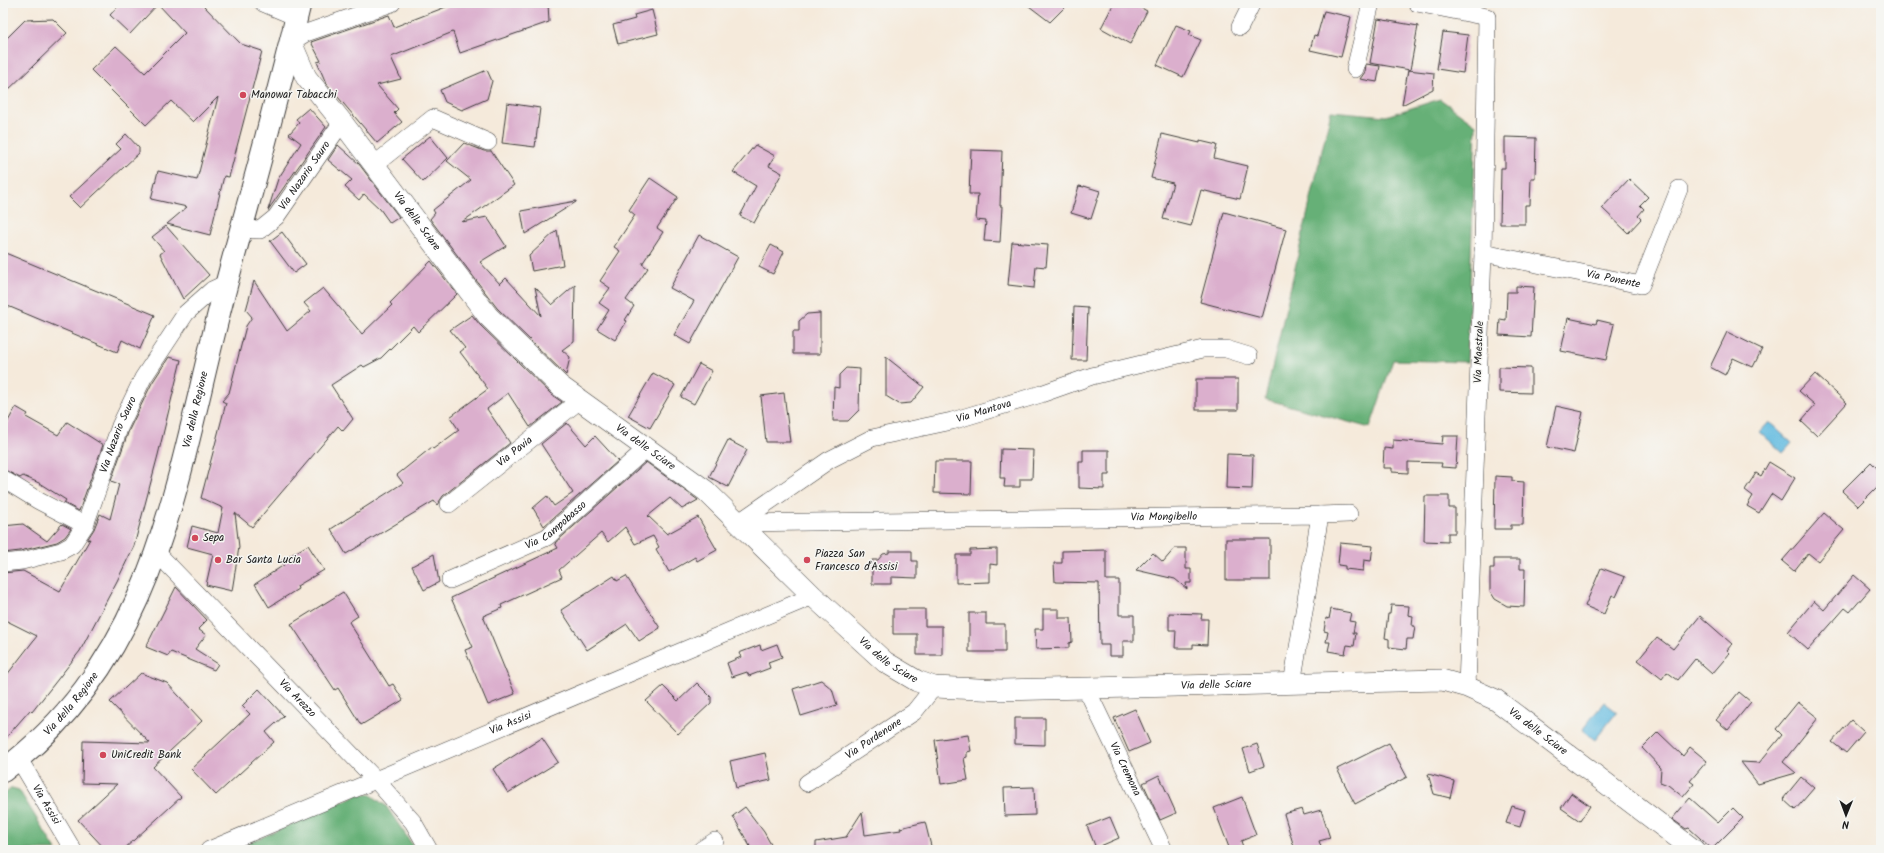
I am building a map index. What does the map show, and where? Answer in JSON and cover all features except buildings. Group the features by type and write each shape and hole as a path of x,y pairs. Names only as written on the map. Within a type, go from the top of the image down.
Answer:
{"main road":[{"name":"Via della Regione","path":"11,765 35,744 65,712 110,653 127,622 157,553 178,483 227,283 291,42 298,10"}],"street":[{"path":"263,3 298,10"},
{"path":"291,42 306,33 392,3"},
{"path":"1240,27 1252,3"},
{"path":"1355,69 1371,3"},
{"name":"Via Maestrale","path":"1416,3 1487,17 1483,253 1467,687"},
{"name":"Via delle Sciare","path":"291,42 306,77 342,122 488,316 560,386 706,491 813,596 885,662 917,681 934,688 1001,690 1442,680 1467,687 1496,700 1694,850"},
{"path":"374,165 434,118 488,142"},
{"name":"Via Nazario Sauro","path":"242,229 260,230 276,217 342,122"},
{"name":"Via Ponente","path":"1483,253 1641,285 1679,189"},
{"name":"Via Nazario Sauro","path":"3,563 61,551 72,545 84,524 120,426 143,378 186,313 212,290 227,283"},
{"name":"Via Mantova","path":"738,524 829,460 872,438 952,422 1042,394 1092,376 1203,349 1226,349 1249,356"},
{"name":"Via Pavia","path":"449,504 580,400"},
{"name":"Via Campobasso","path":"450,580 547,537 647,448"},
{"path":"3,478 39,501 84,524"},
{"name":"Via Mongibello","path":"738,524 1349,514"},
{"path":"1292,684 1320,515"},
{"name":"Via Arezzo","path":"157,553 375,779 413,822 429,850"},
{"name":"Via Assisi","path":"209,850 813,596"},
{"name":"Via Pordenone","path":"807,783 914,712 934,688"},
{"name":"Via Cremona","path":"1086,688 1164,850"},
{"name":"Via Assisi","path":"11,765 73,850"},
{"path":"701,850 715,841"}],"green space":[{"path":"1440,99 1476,125 1467,362 1393,360 1370,428 1265,399 1331,111 1386,116"},
{"path":"12,788 19,790 56,850 3,850 3,795"},
{"path":"359,794 370,794 386,806 416,850 233,850"}],"water":[{"path":"1769,422 1792,443 1783,453 1760,432"},
{"path":"1604,702 1617,712 1595,740 1582,730"}],"place":[{"name":"Manowar Tabacchi","path":"243,95"},
{"name":"Sepa","path":"195,538"},
{"name":"Bar Santa Lucia","path":"218,560"},
{"name":"Piazza San Francesco d'Assisi","path":"807,560"},
{"name":"UniCredit Bank","path":"103,755"}]}
